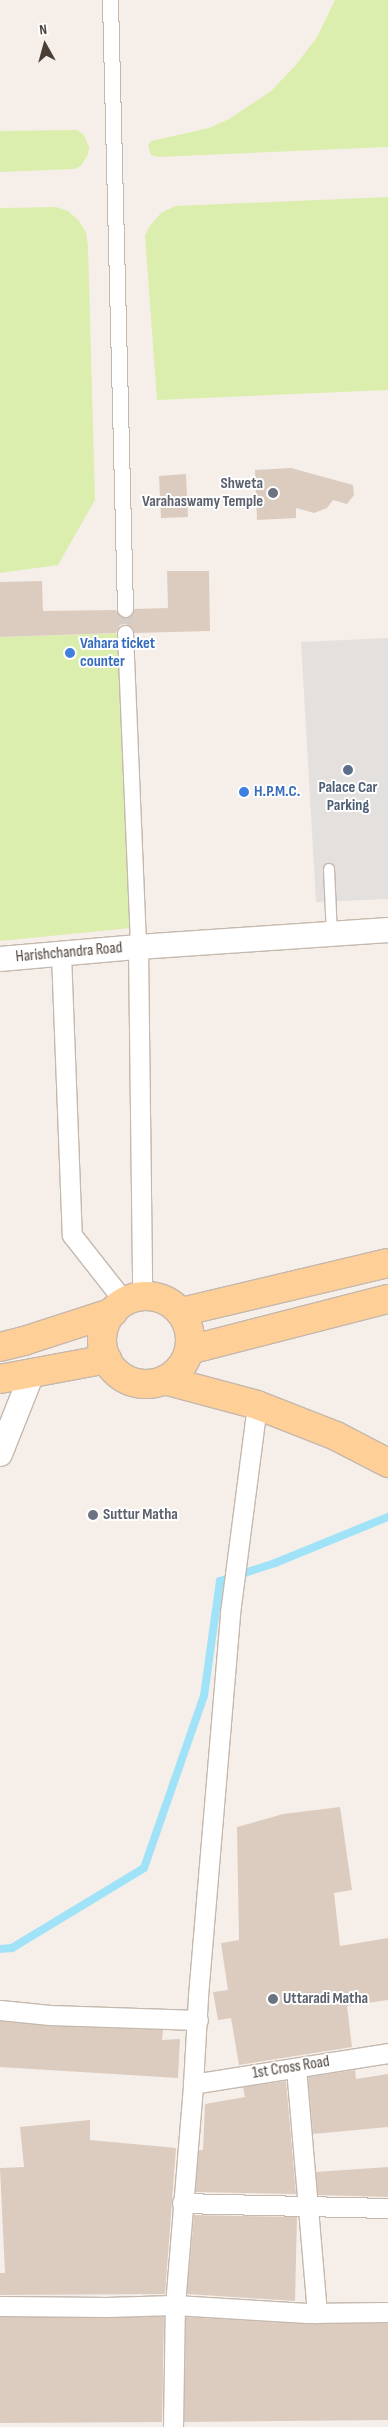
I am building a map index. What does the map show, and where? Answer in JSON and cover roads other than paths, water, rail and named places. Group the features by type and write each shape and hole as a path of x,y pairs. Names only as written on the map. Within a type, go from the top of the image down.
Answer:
{"main road":[{"path":"181,1312 388,1263"},
{"path":"0,1347 24,1341 126,1303 156,1297 170,1302 181,1312 190,1330 189,1350 180,1368 164,1380 148,1384 132,1381 117,1373 107,1359 102,1343 104,1326 126,1303"},
{"path":"189,1350 388,1299"},
{"path":"0,1379 33,1371 107,1359"},
{"path":"164,1380 257,1405 336,1436 388,1463"}],"street":[{"path":"110,0 125,609"},
{"path":"125,633 138,947 126,1303"},
{"name":"Harishchandra Road","path":"0,960 138,947 388,930"},
{"path":"61,954 72,1235 126,1303"},
{"path":"0,1454 33,1371"},
{"path":"173,2427 175,2305 182,2203 194,2084 199,1986 230,1613 257,1405"},
{"path":"0,2010 50,2015 198,2020"},
{"name":"1st Cross Road","path":"194,2084 388,2053"},
{"path":"296,2068 317,2313"},
{"path":"182,2203 388,2208"},
{"path":"0,2306 106,2307 175,2305 317,2313 388,2312"}],"lane":[{"path":"329,869 332,934"}],"waterway":[{"path":"0,1949 12,1948 144,1868 204,1696 220,1581 275,1563 388,1517"}],"tunnel":[{"path":"125,609 125,633"}],"place":[{"name":"Shweta Varahaswamy Temple","path":"273,493"},
{"name":"Vahara ticket counter","path":"70,653"},
{"name":"Palace Car Parking","path":"348,770"},
{"name":"H.P.M.C.","path":"244,792"},
{"name":"Suttur Matha","path":"93,1515"},
{"name":"Uttaradi Matha","path":"273,1999"}]}
